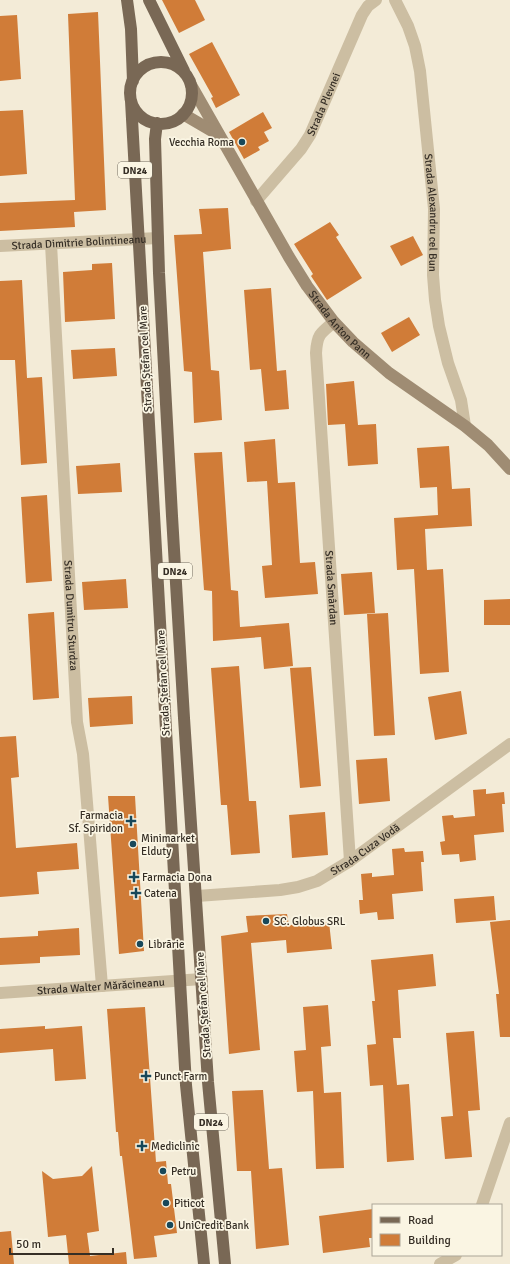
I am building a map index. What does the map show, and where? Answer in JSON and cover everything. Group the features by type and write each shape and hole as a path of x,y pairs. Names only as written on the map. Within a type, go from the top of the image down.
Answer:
{"main road":[{"path":"127,0 132,29 133,81"},
{"path":"148,0 191,85 192,96 189,106 183,114 171,122 157,123 148,121 140,116 131,101 130,90 138,72 146,66 156,62 167,62 184,72"},
{"name":"Strada Anton Pann","path":"191,85 256,201 307,286 334,322 352,342 389,373 465,426 488,445 510,469"},
{"name":"Strada Ștefan cel Mare","path":"131,101 180,981 187,1092 204,1264"},
{"path":"183,114 220,136"},
{"name":"Strada Ștefan cel Mare","path":"157,123 154,139 172,516 212,1133 225,1264"}],"street":[{"name":"Strada Plevnei","path":"256,201 301,149 310,135 362,14 368,6 376,0"},
{"name":"Strada Alexandru cel Bun","path":"396,0 415,46 420,71 434,209 433,275 435,300 439,326 448,363 461,400 465,426"},
{"name":"Strada Dimitrie Bolintineanu","path":"0,246 158,238"},
{"name":"Strada Dumitru Sturdza","path":"51,244 77,722 83,754 102,986"},
{"name":"Strada Smârdan","path":"334,322 320,332 317,341 316,354 350,861"},
{"name":"Strada Cuza Vodă","path":"196,896 280,890 298,887 317,881 350,861 510,744"},
{"name":"Strada Walter Mărăcineanu","path":"0,993 202,979"},
{"path":"482,1204 510,1123"},
{"path":"440,1264 454,1256"}],"building":[{"path":"162,0 195,0 205,20 179,33"},
{"path":"98,12 106,210 74,212 75,227 0,231 0,203 75,200 68,14"},
{"path":"17,15 21,79 0,81 0,16"},
{"path":"212,42 240,95 216,108 211,98 213,97 189,54"},
{"path":"23,110 27,174 0,176 0,111"},
{"path":"263,112 272,128 264,132 269,141 258,147 260,150 244,159 229,132"},
{"path":"228,208 231,249 203,252 211,370 219,371 222,420 194,423 192,372 184,371 174,235 202,234 199,209"},
{"path":"330,222 339,235 336,237 362,278 327,300 311,276 313,274 294,244"},
{"path":"413,236 423,255 401,266 390,246"},
{"path":"112,263 115,319 65,322 63,272 92,270 92,264"},
{"path":"22,280 27,378 42,377 47,463 21,465 15,360 0,360 0,281"},
{"path":"271,288 277,371 286,370 289,409 265,411 261,369 250,370 244,290"},
{"path":"409,317 420,335 392,352 381,333"},
{"path":"115,348 117,376 73,379 71,350"},
{"path":"354,381 358,425 376,424 378,464 348,466 345,424 328,425 326,384"},
{"path":"275,439 278,483 295,482 300,563 315,562 318,594 265,598 262,566 272,565 267,481 247,482 244,442"},
{"path":"449,446 452,489 470,488 472,526 425,529 427,570 443,569 449,672 420,674 414,569 397,570 394,518 438,515 437,487 420,488 417,448"},
{"path":"222,452 231,590 238,591 240,627 289,623 293,666 264,669 261,637 213,641 212,591 204,590 194,453"},
{"path":"120,463 122,492 78,494 76,466"},
{"path":"47,495 52,581 26,583 21,497"},
{"path":"372,572 375,613 344,615 341,574"},
{"path":"126,579 128,608 84,610 82,582"},
{"path":"510,599 510,625 484,625 484,600"},
{"path":"54,612 59,698 33,700 28,614"},
{"path":"388,613 395,735 374,736 367,614"},
{"path":"239,666 249,801 256,801 260,853 231,855 227,805 221,805 211,668"},
{"path":"311,667 321,786 300,788 290,668"},
{"path":"461,691 467,734 435,740 428,697"},
{"path":"132,696 133,724 90,727 88,698"},
{"path":"16,736 19,777 11,778 16,848 77,843 79,869 37,872 39,894 0,897 0,737"},
{"path":"387,758 390,801 359,804 356,760"},
{"path":"486,789 486,794 504,792 505,804 502,804 504,832 474,835 476,860 460,862 459,854 442,855 440,842 445,841 442,816 453,815 454,818 475,816 473,790"},
{"path":"108,796 135,796 144,951 119,954"},
{"path":"325,812 328,855 292,858 289,815"},
{"path":"404,848 405,852 423,851 424,862 421,862 423,891 392,894 394,919 378,920 377,912 360,914 359,900 363,900 361,874 372,873 372,877 394,875 392,849"},
{"path":"494,896 496,920 456,923 454,899"},
{"path":"287,914 289,925 329,922 332,949 287,953 286,940 251,943 260,1050 229,1054 221,936 248,932 246,916"},
{"path":"510,920 510,1037 500,1037 496,994 499,994 490,922"},
{"path":"79,928 80,955 40,957 40,963 0,965 0,938 38,936 38,931"},
{"path":"433,954 436,986 398,990 401,1038 393,1038 397,1085 409,1084 414,1160 387,1162 383,1085 370,1086 367,1045 376,1044 372,1001 375,1001 371,960"},
{"path":"328,1005 331,1046 321,1047 324,1093 341,1092 344,1168 316,1169 313,1091 297,1092 294,1051 306,1050 303,1007"},
{"path":"145,1007 156,1162 166,1161 168,1184 171,1184 177,1233 154,1236 157,1257 134,1259 122,1156 120,1156 118,1132 116,1132 107,1009"},
{"path":"45,1026 45,1029 82,1026 86,1079 55,1081 53,1049 0,1053 0,1029"},
{"path":"474,1031 480,1110 468,1111 472,1157 445,1159 441,1117 453,1116 446,1033"},
{"path":"263,1090 269,1169 282,1168 289,1245 256,1249 251,1171 237,1171 232,1091"},
{"path":"92,1166 99,1231 87,1233 90,1256 126,1252 127,1264 69,1264 66,1235 48,1237 42,1171 53,1179 82,1176"},
{"path":"372,1209 372,1238 369,1238 370,1247 323,1253 319,1216"},
{"path":"11,1231 14,1264 0,1264 0,1232"}],"place":[{"name":"Vecchia Roma","path":"242,142"},
{"name":"Farmacia Sf. Spiridon","path":"131,821"},
{"name":"Minimarket Elduty","path":"133,844"},
{"name":"Farmacia Dona","path":"134,877"},
{"name":"Catena","path":"136,893"},
{"name":"SC. Globus SRL","path":"266,921"},
{"name":"Librărie","path":"140,944"},
{"name":"Punct Farm","path":"146,1076"},
{"name":"Mediclinic","path":"142,1146"},
{"name":"Petru","path":"163,1171"},
{"name":"Piticot","path":"166,1203"},
{"name":"UniCredit Bank","path":"170,1225"}]}
